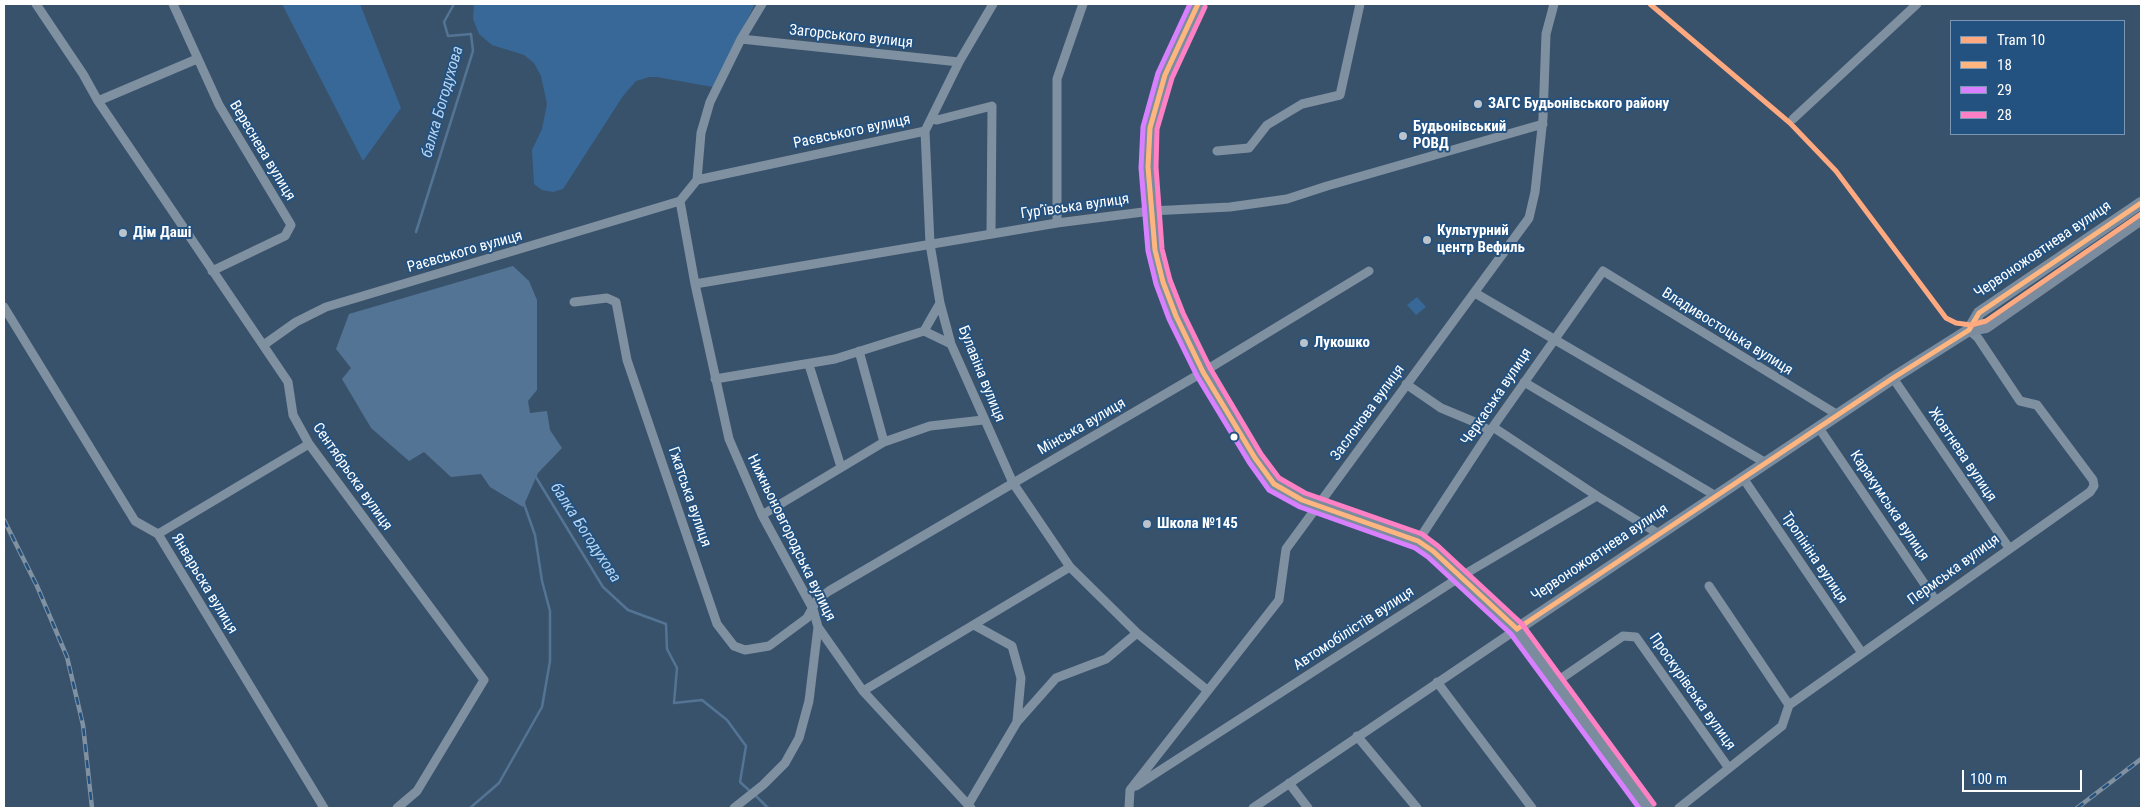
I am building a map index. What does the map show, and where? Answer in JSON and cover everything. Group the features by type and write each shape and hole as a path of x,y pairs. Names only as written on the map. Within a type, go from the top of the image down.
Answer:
{"main road":[{"path":"1198,4 1165,75 1150,128 1148,167 1155,250 1163,282 1176,316 1203,372 1274,484 1318,506 1418,541 1433,551 1517,628 1648,808"},
{"name":"Червоножовтнева вулиця","path":"1969,330 1979,313 2141,203"},
{"name":"Червоножовтнева вулиця","path":"1517,628 1893,378 1969,330 1986,327 2141,219"}],"street":[{"name":"Сентябрьска вулиця","path":"36,4 98,101 212,271 265,344 288,382 294,415 309,444 484,680 417,790 397,808"},
{"name":"Вереснева вулиця","path":"174,4 219,105 291,225 285,236 212,271"},
{"path":"680,201 697,180 701,133 710,102 741,39 762,4"},
{"path":"925,131 959,62 992,4 987,4"},
{"path":"1057,223 1057,79 1083,4"},
{"path":"1217,151 1249,148 1267,125 1302,104 1340,96 1360,4"},
{"name":"Заслонова вулиця","path":"1130,790 1279,600 1286,549 1529,218 1535,192 1542,124 1546,34 1554,4"},
{"path":"1792,120 1917,4"},
{"name":"Загорського вулиця","path":"741,39 959,62"},
{"path":"98,101 197,59"},
{"name":"Раєвського вулиця","path":"932,119 937,120 992,106 992,234"},
{"name":"Гур’ївська вулиця","path":"695,284 1057,223 1151,210 1230,206 1287,199 1542,124"},
{"name":"Раєвського вулиця","path":"697,180 925,131"},
{"name":"Булавіна вулиця","path":"925,131 930,244 940,303 951,344 983,420 1013,483 1070,567 1137,633 1207,690"},
{"name":"Раєвського вулиця","path":"265,344 296,322 326,307 680,201"},
{"name":"Нижньоновгородська вулиця","path":"680,201 695,284 729,439 762,515 813,609 818,627 863,690 969,807"},
{"name":"Мінська вулиця","path":"813,609 817,600 829,591 1203,372 1368,271"},
{"name":"Черкаська вулиця","path":"1418,541 1524,382 1602,271"},
{"name":"Владивостоцька вулиця","path":"1602,271 1838,415"},
{"path":"1475,292 1766,463"},
{"name":"Гжатська вулиця","path":"574,302 608,298 616,302 627,360 717,624 727,639 734,646 745,650 769,646 807,618 813,609"},
{"path":"924,331 940,303"},
{"name":"Январьска вулиця","path":"4,307 135,521 158,534 324,808"},
{"name":"Пермська вулиця","path":"1789,705 2090,492 2094,486 2093,480 2037,405 2020,401 1978,338 1969,330"},
{"path":"715,379 835,360 924,331 951,344"},
{"path":"859,351 884,442"},
{"path":"809,365 841,467"},
{"name":"Жовтнева вулиця","path":"1893,378 2009,548"},
{"path":"1524,382 1716,496"},
{"path":"1406,384 1441,408 1492,429 1659,534"},
{"path":"762,515 884,442 930,426 983,420"},
{"name":"Каракумська вулиця","path":"1819,428 1936,600"},
{"path":"158,534 309,444"},
{"name":"Тропініна вулиця","path":"1743,478 1862,653"},
{"name":"Автомобілістів вулиця","path":"1130,790 1460,577 1597,496"},
{"path":"863,690 1070,567"},
{"path":"1679,808 1782,726 1789,705 1709,586"},
{"path":"974,625 1012,646 1021,678 1017,722"},
{"path":"734,808 764,785 785,763 799,738 809,701 818,627"},
{"name":"Червоножовтнева вулиця","path":"1253,808 1517,628"},
{"path":"969,807 1017,722 1056,678 1106,659 1137,633"},
{"name":"Проскурівська вулиця","path":"1556,682 1623,636 1636,637 1728,768"},
{"path":"1437,682 1532,808"},
{"path":"1357,736 1417,808"},
{"path":"1289,783 1308,808"},
{"path":"1130,790 1130,808"}],"shaded area":[{"path":"282,4 360,4 401,108 363,161"},
{"path":"474,4 755,4 713,87 657,77 636,81 623,96 563,189 553,192 542,190 534,184 532,150 542,129 547,104 541,76 534,63 524,55 492,45 479,34 473,19"},
{"path":"513,266 529,281 537,300 537,390 528,401 530,413 547,411 550,430 562,448 538,473 523,507 490,487 481,474 451,477 424,452 409,461 371,428 342,379 351,368 336,349 349,314"},
{"path":"1417,297 1426,307 1416,315 1407,305"}],"waterway":[{"name":"балка Богодухова","path":"416,232 473,51 471,34 448,36 444,22 454,4"},
{"name":"балка Богодухова","path":"534,474 603,587 628,610 666,624 667,649 677,668 674,703 702,700 727,720 746,746 740,782 751,792"},
{"path":"470,808 499,783 542,707 550,661 550,611 542,581 535,535 523,501"},
{"name":"балка Богодухова","path":"755,795 768,808"}],"railway":[{"path":"4,520 37,586 67,657 83,725 92,808"},
{"path":"2077,808 2141,759"}],"tram line":[{"name":"10","path":"1650,4 1790,123 1836,171 1946,318 1956,323 1971,325 1986,321 2141,214"}],"transit line":[{"name":"29","path":"1190,4 1158,73 1143,127 1141,168 1148,251 1156,284 1169,319 1197,376 1249,462 1269,490 1300,507 1415,548 1428,557 1511,634 1639,808"},
{"name":"18","path":"1198,4 1165,75 1150,128 1148,167 1155,250 1163,282 1176,316 1203,372 1255,458 1274,484 1302,500 1418,541 1433,551 1517,629"},
{"name":"28","path":"1205,7 1172,78 1157,129 1156,167 1162,249 1170,280 1183,313 1210,368 1261,454 1279,478 1305,493 1422,534 1438,546 1522,624 1654,804"},
{"name":"18","path":"1517,629 1893,378 1969,330 1979,313 2141,203"}],"place":[{"name":"ЗАГС Будьонівського району","path":"1478,104"},
{"name":"Будьонівський РОВД","path":"1403,136"},
{"name":"Дім Даші","path":"123,233"},
{"name":"Культурний центр Вефиль","path":"1427,240"},
{"name":"Лукошко","path":"1304,343"},
{"name":"Школа №145","path":"1147,524"}]}
